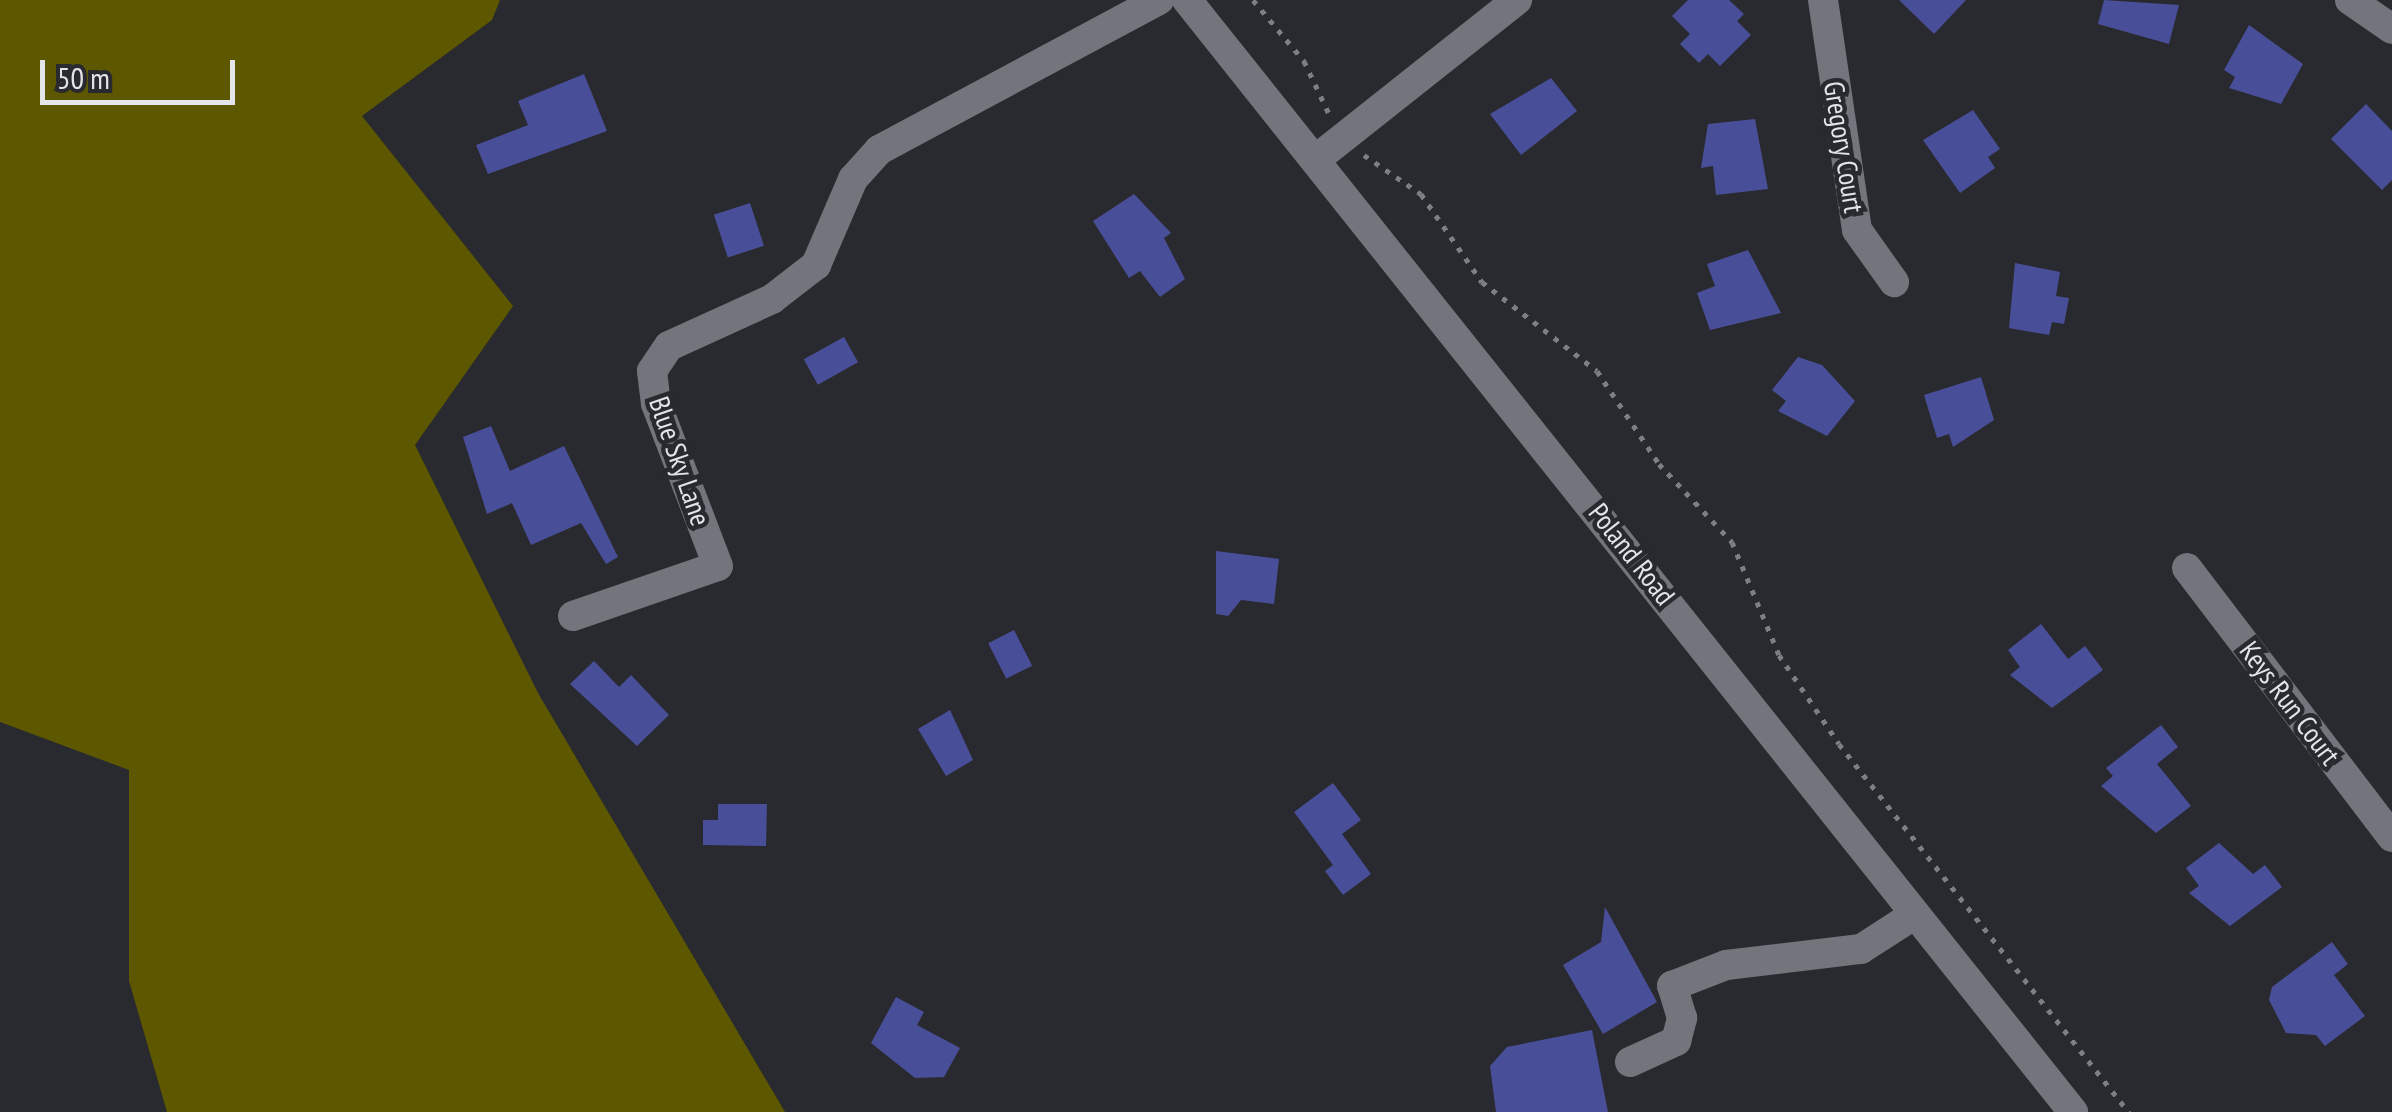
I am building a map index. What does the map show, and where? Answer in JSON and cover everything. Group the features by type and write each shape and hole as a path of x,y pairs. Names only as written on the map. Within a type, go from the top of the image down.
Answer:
{"street":[{"name":"Blue Sky Lane","path":"573,616 718,566 656,404 652,371 669,346 772,299 816,265 853,179 879,150 1159,0"},
{"name":"Poland Road","path":"1186,0 2073,1112"},
{"path":"1315,160 1517,0"},
{"name":"Gregory Court","path":"1822,0 1857,230 1894,282"},
{"path":"2350,0 2392,29"},
{"name":"Keys Run Court","path":"2188,568 2392,837"},
{"path":"1630,1062 1676,1041 1682,1018 1672,986 1726,965 1861,950 1914,916"}],"path":[{"path":"1253,0 1304,60 1346,136 1422,194 1482,282 1597,371 1659,464 1732,542 1778,655 1840,744 2130,1112"}],"shaded area":[{"path":"0,0 500,0 492,20 362,116 513,306 415,445 538,693 785,1112 167,1112 129,981 129,770 0,722"}],"building":[{"path":"1688,0 1729,0 1744,14 1737,21 1751,35 1720,66 1708,54 1699,63 1680,44 1690,34 1672,16"},
{"path":"1899,0 1966,0 1934,34"},
{"path":"2104,0 2179,5 2169,44 2098,24"},
{"path":"2249,25 2303,64 2281,104 2229,88 2235,77 2224,70"},
{"path":"584,74 607,131 488,174 476,145 528,125 518,101"},
{"path":"1551,78 1577,111 1521,155 1490,114"},
{"path":"2366,104 2392,131 2392,180 2382,190 2331,139"},
{"path":"1973,110 2000,149 1988,157 1995,168 1960,193 1923,140"},
{"path":"1755,119 1768,189 1716,195 1713,166 1701,168 1708,124"},
{"path":"1134,194 1171,233 1164,238 1185,279 1160,297 1140,271 1129,278 1093,221"},
{"path":"750,203 764,246 728,258 714,215"},
{"path":"1748,250 1781,313 1710,330 1697,293 1715,286 1707,264"},
{"path":"2015,263 2060,272 2056,296 2069,298 2064,324 2052,322 2049,335 2009,328"},
{"path":"844,337 858,362 818,385 804,359"},
{"path":"1798,357 1822,365 1855,401 1827,436 1778,411 1786,401 1772,390"},
{"path":"1981,377 1994,420 1953,447 1949,434 1937,438 1924,395"},
{"path":"491,426 510,471 564,446 618,557 606,564 581,523 531,545 512,503 487,514 463,437"},
{"path":"1216,551 1279,559 1274,604 1241,600 1228,616 1216,614"},
{"path":"2041,624 2068,659 2085,646 2103,670 2052,708 2010,675 2020,667 2008,650"},
{"path":"1014,630 1032,666 1006,679 988,643"},
{"path":"594,661 619,687 631,675 669,715 637,746 570,684"},
{"path":"950,710 973,760 946,776 918,729"},
{"path":"2161,725 2178,747 2157,764 2191,806 2156,833 2101,786 2113,776 2106,768"},
{"path":"1333,783 1361,820 1342,834 1371,874 1343,895 1325,871 1333,865 1294,812"},
{"path":"718,804 767,804 766,846 703,845 703,820 718,820"},
{"path":"2219,843 2253,874 2265,865 2282,887 2230,926 2189,893 2199,886 2186,868"},
{"path":"1605,907 1657,1002 1603,1034 1563,965 1601,942"},
{"path":"2332,942 2348,964 2334,975 2365,1016 2325,1046 2316,1035 2286,1033 2269,1000 2272,987"},
{"path":"896,997 924,1012 917,1025 960,1048 944,1077 915,1078 871,1043"},
{"path":"1592,1030 1608,1112 1496,1112 1490,1066 1507,1047"}]}
